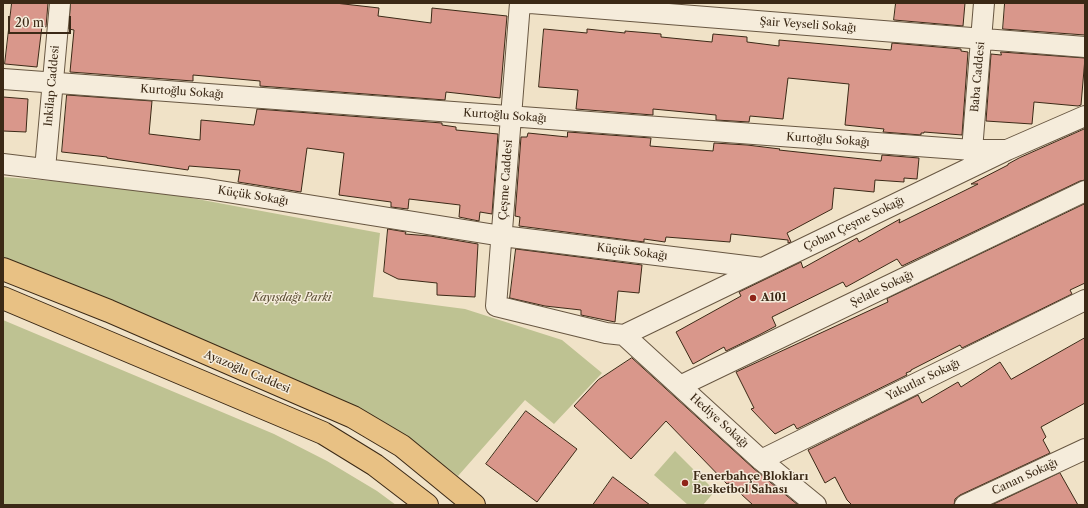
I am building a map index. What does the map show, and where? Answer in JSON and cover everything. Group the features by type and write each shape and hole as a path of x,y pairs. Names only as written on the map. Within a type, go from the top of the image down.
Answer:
{"main road":[{"name":"Ayazoğlu Caddesi","path":"3,268 108,311 354,417 402,446 474,505"},
{"path":"3,298 253,405 323,433 375,465 426,505"}],"street":[{"name":"Inkilap Caddesi","path":"45,169 60,3"},
{"name":"Çeşme Caddesi","path":"502,236 520,3"},
{"name":"Şair Veyseli Sokağı","path":"530,3 1085,47"},
{"name":"Baba Caddesi","path":"972,150 984,3"},
{"name":"Kurtoğlu Sokağı","path":"3,79 972,150 1007,150"},
{"name":"Çoban Çeşme Sokağı","path":"615,334 762,268 1007,150 1085,116"},
{"name":"Küçük Sokağı","path":"3,164 208,189 502,236 762,268"},
{"name":"Şelale Sokağı","path":"680,386 1085,191"},
{"path":"502,236 496,306 615,334"},
{"name":"Yakutlar Sokağı","path":"761,460 1085,300"},
{"name":"Hediye Sokağı","path":"615,334 680,386 761,460 816,505"},
{"name":"Canan Sokağı","path":"966,505 1085,449"}],"green space":[{"name":"Kayışdağı Parki","path":"3,177 93,184 170,194 380,233 373,297 465,309 562,340 602,373 554,424 525,400 458,476 407,437 3,260"},
{"path":"3,320 274,434 327,461 377,491 396,505 3,505"},
{"name":"Fenerbahçe Blokları Basketbol Sahası","path":"675,451 715,491 703,505 688,505 654,475"}],"building":[{"path":"12,3 48,3 46,27 42,26 37,67 5,64"},
{"path":"71,3 335,3 379,8 378,16 431,23 432,8 507,16 500,98 446,92 445,100 260,86 260,81 193,75 193,81 70,72 74,30 69,29"},
{"path":"896,3 965,3 963,26 894,20"},
{"path":"1005,3 1085,3 1085,35 1003,29"},
{"path":"544,29 587,33 587,29 625,33 625,31 661,34 661,37 712,42 713,34 747,37 747,42 779,46 779,40 891,50 892,43 961,49 961,51 968,52 962,135 924,132 921,133 921,135 883,132 884,129 845,125 849,84 788,78 783,119 750,116 749,122 716,120 716,115 653,109 653,115 576,109 578,90 539,87"},
{"path":"1001,52 1085,58 1081,105 1034,102 1032,124 986,121 991,54 1001,55"},
{"path":"67,95 152,101 149,134 200,140 201,120 254,125 257,109 442,123 442,125 456,127 456,130 498,134 492,214 480,212 479,221 459,217 460,205 409,199 408,209 391,207 391,202 339,195 344,153 307,148 301,192 238,182 240,170 189,166 188,170 107,157 62,152"},
{"path":"3,97 28,99 26,132 3,131"},
{"path":"1085,129 1085,180 1080,181 902,266 897,259 846,287 843,282 772,317 776,326 726,351 724,347 693,364 676,332 741,296 739,292 801,262 803,268 857,238 859,242 900,219 899,223 978,184 971,184 1019,158"},
{"path":"568,132 651,138 650,146 713,151 714,143 747,145 881,161 882,155 919,158 917,179 904,178 904,182 875,180 874,192 834,188 832,209 787,233 791,242 788,243 788,240 731,234 730,242 666,237 665,242 644,239 644,242 519,226 520,217 515,216 521,137 527,137 528,133 567,137"},
{"path":"1085,204 1085,283 1070,290 1072,294 962,348 960,345 911,370 906,373 907,375 797,429 794,424 775,434 751,409 754,408 736,372 888,302 887,299"},
{"path":"388,229 406,232 405,234 430,236 478,244 475,297 437,295 437,283 398,279 384,272"},
{"path":"516,249 642,265 639,293 618,291 615,322 581,315 581,310 545,306 510,298"},
{"path":"1085,338 1085,403 1041,427 1046,437 1043,440 1050,453 960,495 955,499 954,505 852,505 847,500 835,477 825,483 808,450 918,395 922,403 958,382 961,387 1000,362 1011,379"},
{"path":"632,358 753,468 798,505 753,505 729,483 727,484 666,421 631,459 574,406 598,380"},
{"path":"526,411 577,449 537,502 486,464"},
{"path":"1060,473 1078,505 992,505"},
{"path":"613,477 650,505 593,505"}],"place":[{"name":"A101","path":"753,298"},
{"name":"Fenerbahçe Blokları Basketbol Sahası","path":"685,483"}]}
